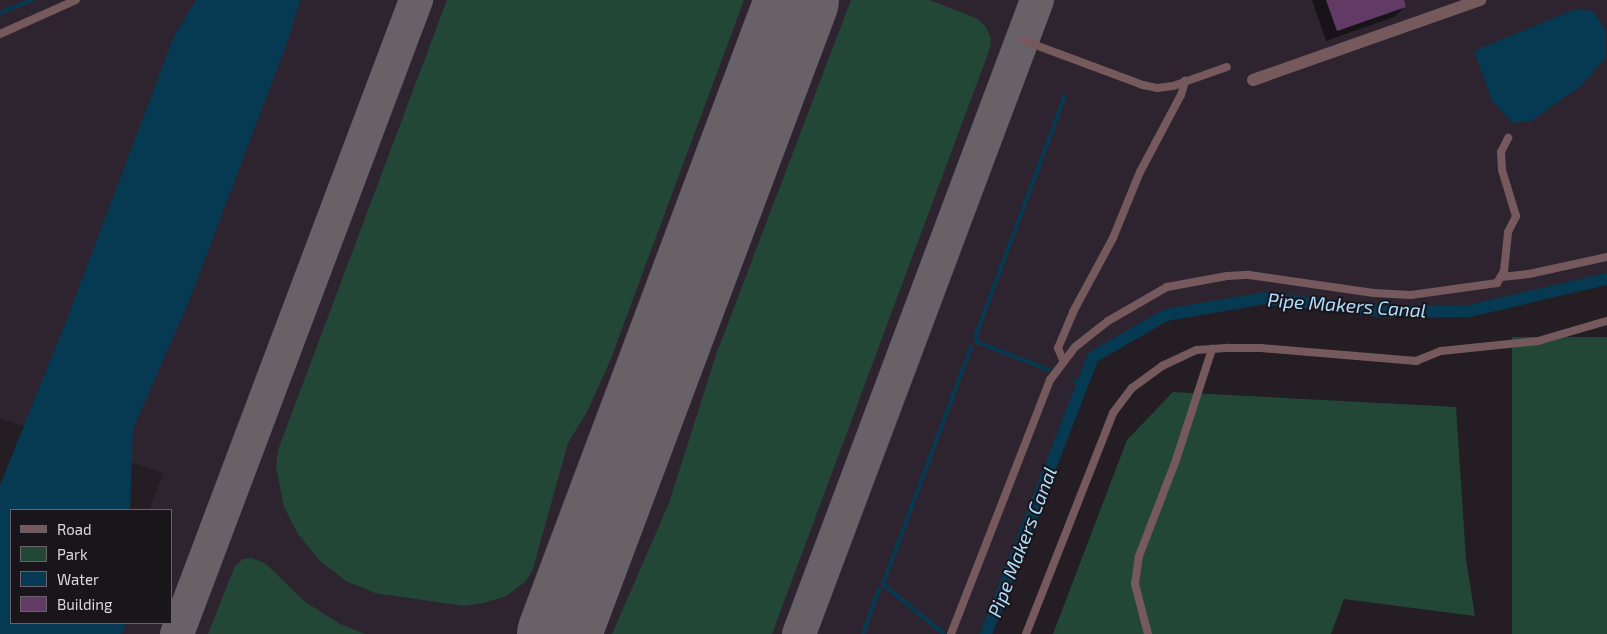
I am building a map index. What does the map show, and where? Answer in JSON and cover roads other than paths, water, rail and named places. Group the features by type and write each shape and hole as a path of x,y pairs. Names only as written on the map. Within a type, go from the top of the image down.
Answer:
{"street":[{"path":"1253,80 1465,2 1480,0"}],"lane":[{"path":"0,34 76,0"},
{"path":"1022,40 1143,85 1157,88 1174,86 1227,67"},
{"path":"1063,360 1058,348 1073,312 1113,238 1140,172 1182,95 1185,81"},
{"path":"951,634 1050,380 1063,360 1075,347 1108,321 1167,287 1186,283 1249,275 1374,293 1410,295 1497,283 1504,271 1508,232 1516,216 1502,170 1501,152 1508,138"},
{"path":"1500,277 1529,274 1607,257"},
{"path":"1026,634 1113,413 1132,388 1162,366 1197,350 1261,348 1416,361 1441,350 1538,341 1607,321"},
{"path":"1148,634 1135,584 1139,556 1176,460 1212,349"}],"water":[{"path":"196,0 300,0 287,43 189,301 133,429 130,509 10,509 10,624 126,624 122,634 0,634 0,485 67,319 174,36"},
{"path":"1575,9 1593,11 1606,31 1606,57 1582,85 1531,121 1513,123 1492,100 1474,51"}],"waterway":[{"path":"0,13 32,0"},
{"path":"1049,370 977,342 976,335 1065,96"},
{"name":"Pipe Makers Canal","path":"986,634 1093,357 1166,315 1265,298 1389,312 1469,311 1607,279"},
{"path":"943,633 883,584 971,347"},
{"path":"1075,381 1083,383"},
{"path":"863,634 879,589"}]}
